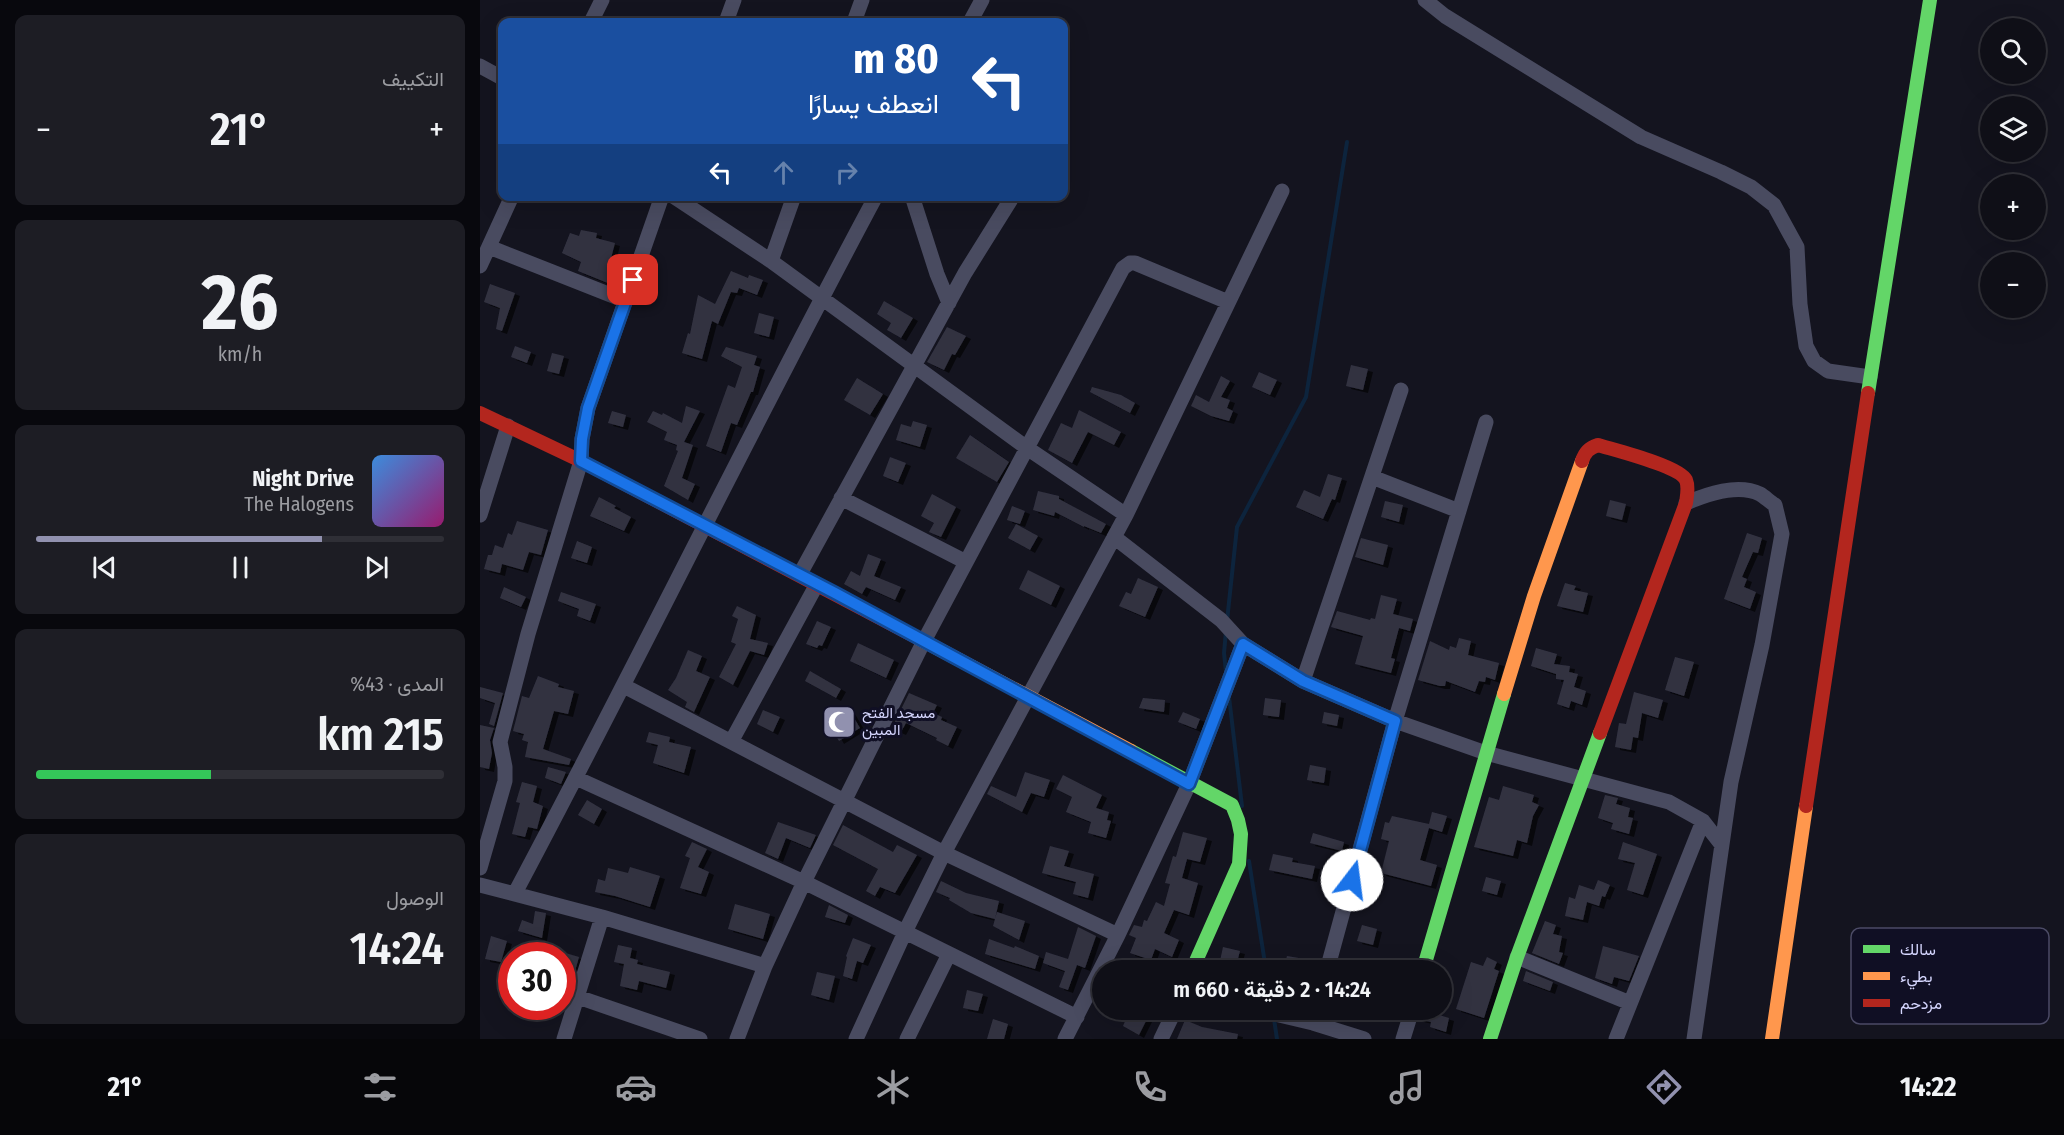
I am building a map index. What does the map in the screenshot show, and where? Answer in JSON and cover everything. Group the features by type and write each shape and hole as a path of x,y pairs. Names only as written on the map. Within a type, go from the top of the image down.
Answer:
{"street":[{"path":"593,18 602,0"},
{"path":"727,18 734,0"},
{"path":"855,18 862,0"},
{"path":"972,18 982,0"},
{"path":"1425,0 1462,26 1641,137 1751,187 1774,205 1797,247 1800,304 1806,346 1814,361 1828,371 1870,377"},
{"path":"1772,1039 1870,377 1930,0"},
{"path":"480,66 498,76"},
{"path":"856,1039 944,853 1126,515 1282,191"},
{"path":"480,266 510,201"},
{"path":"480,868 505,781 500,742 528,634 581,461 582,439 588,408 660,201"},
{"path":"681,201 771,261 1027,448 1126,515"},
{"path":"771,261 792,201"},
{"path":"515,893 873,201"},
{"path":"914,201 937,274 949,303"},
{"path":"800,574 913,366 1010,201"},
{"path":"489,247 626,301"},
{"path":"737,1039 765,966 804,882 924,641 1123,268 1130,263 1135,263 1228,302"},
{"path":"1303,681 1401,390"},
{"path":"480,413 581,461 800,574 1232,806 1240,823 1242,847 1239,864 1196,960"},
{"path":"1330,960 1395,721 1486,422"},
{"path":"480,515 508,426"},
{"path":"1426,960 1534,596 1584,453 1598,445 1660,465 1682,475 1688,485 1686,503 1582,778 1490,1039"},
{"path":"1372,477 1459,511"},
{"path":"1686,503 1733,489 1758,493 1775,505 1782,534 1762,645 1731,782 1694,1039"},
{"path":"840,498 966,562"},
{"path":"1114,537 1221,620 1243,644 1303,681 1395,721 1486,753 1669,802 1702,821 1721,844"},
{"path":"730,742 817,584"},
{"path":"1065,1039 1118,936 1189,784 1243,644"},
{"path":"624,686 944,853 1118,936"},
{"path":"576,778 804,882 1077,1017"},
{"path":"1616,1039 1702,821"},
{"path":"480,885 602,917 765,966"},
{"path":"564,1039 602,917"},
{"path":"907,1039 949,954"},
{"path":"1517,957 1630,1003"},
{"path":"578,997 700,1039"},
{"path":"1161,1039 1170,1020"},
{"path":"1323,1020 1364,1039"},
{"path":"1403,1039 1409,1020"}],"building":[{"path":"581,230 597,233 596,238 615,243 608,270 624,274 620,288 578,271 581,262 562,253 570,233 579,236"},
{"path":"731,271 748,278 749,275 763,280 757,295 739,288 737,293 731,292 718,324 712,321 702,359 682,353 688,333 690,334 698,295 715,304"},
{"path":"490,284 515,293 502,331 496,329 500,308 484,302"},
{"path":"884,301 913,318 901,338 887,330 891,323 877,314"},
{"path":"759,313 774,317 769,337 754,333"},
{"path":"947,327 966,336 955,355 952,354 944,370 927,362"},
{"path":"515,346 531,352 527,363 511,357"},
{"path":"726,347 757,356 754,365 760,367 753,392 737,425 731,423 721,452 706,446 728,385 735,388 742,367 721,356"},
{"path":"552,353 564,356 559,374 547,371"},
{"path":"1351,365 1368,369 1363,390 1346,386"},
{"path":"1259,372 1277,380 1270,395 1252,387"},
{"path":"1221,376 1230,381 1221,397 1230,400 1227,408 1233,411 1229,421 1211,416 1191,406 1196,395 1209,402"},
{"path":"857,378 883,394 870,415 844,400"},
{"path":"1092,387 1121,395 1135,403 1130,413 1090,392"},
{"path":"686,406 700,411 684,442 693,445 682,478 695,484 688,500 664,486 678,451 676,450 677,445 664,440 667,432 647,422 653,411 662,415 663,413 682,423"},
{"path":"1079,410 1121,432 1114,445 1088,432 1072,463 1048,450 1061,423 1072,428"},
{"path":"612,411 626,415 623,427 608,423"},
{"path":"913,421 927,425 920,447 896,440 901,424 911,427"},
{"path":"970,435 1009,462 997,482 956,458"},
{"path":"890,457 906,463 898,482 883,476"},
{"path":"1328,474 1342,478 1335,500 1332,499 1323,519 1296,507 1304,490 1320,497"},
{"path":"1038,491 1059,496 1059,499 1106,524 1101,533 1055,512 1054,516 1033,510"},
{"path":"932,494 956,507 941,537 929,532 934,523 921,516"},
{"path":"599,497 631,517 624,531 590,516"},
{"path":"1610,500 1626,504 1622,520 1606,516"},
{"path":"1385,501 1403,505 1399,522 1381,517"},
{"path":"1012,506 1025,511 1020,524 1007,520"},
{"path":"517,521 548,530 541,555 529,552 523,570 502,564 500,573 484,569 488,555 492,555 495,545 503,548 508,533 512,535"},
{"path":"1016,524 1038,536 1030,550 1008,538"},
{"path":"1747,533 1762,538 1758,553 1753,552 1742,577 1747,579 1744,587 1756,592 1750,609 1724,599"},
{"path":"1361,538 1388,545 1383,565 1355,557"},
{"path":"577,541 592,547 587,563 571,558"},
{"path":"868,554 881,559 874,576 901,587 895,600 866,587 862,594 844,584 851,571 860,576"},
{"path":"1028,570 1060,586 1051,605 1019,589"},
{"path":"1138,578 1158,587 1145,617 1119,606 1126,592 1131,594"},
{"path":"1565,583 1576,586 1574,590 1588,593 1583,612 1557,606"},
{"path":"504,587 526,597 521,607 500,598"},
{"path":"561,592 596,604 590,621 577,616 579,609 558,601"},
{"path":"1381,595 1397,599 1393,614 1413,619 1410,631 1399,628 1391,658 1395,659 1391,673 1355,664 1363,636 1331,627 1337,611 1370,620 1375,619"},
{"path":"737,606 756,615 750,639 768,643 764,655 750,651 733,685 719,677 736,644 731,642 738,619 732,616"},
{"path":"817,621 831,627 822,646 819,645 817,648 806,644"},
{"path":"1459,638 1471,641 1468,655 1499,663 1495,680 1486,677 1485,682 1479,681 1475,692 1446,681 1445,686 1440,686 1418,680 1430,641 1449,650 1450,646 1456,648"},
{"path":"858,643 894,660 886,678 850,661"},
{"path":"1536,648 1557,654 1554,664 1570,666 1569,672 1578,674 1574,687 1586,691 1582,705 1571,701 1569,708 1557,704 1564,680 1556,679 1556,674 1531,666"},
{"path":"688,650 702,656 696,671 710,677 694,712 685,707 687,702 668,690"},
{"path":"1675,657 1694,662 1684,696 1665,690"},
{"path":"810,671 841,689 836,698 805,681"},
{"path":"538,676 559,684 558,687 574,691 568,714 554,711 543,749 571,759 569,765 525,757 528,742 522,740 524,734 513,731 522,696 529,698"},
{"path":"480,687 503,693 494,726 489,724 495,703 480,698"},
{"path":"1634,692 1663,700 1658,718 1642,713 1638,738 1633,737 1631,750 1615,747 1619,723 1626,724"},
{"path":"909,693 937,705 933,713 942,717 941,720 957,727 948,746 906,723 901,732 892,728"},
{"path":"1143,698 1165,700 1164,712 1139,708"},
{"path":"1265,698 1281,700 1279,717 1263,715"},
{"path":"847,706 860,728 839,741 828,718"},
{"path":"763,710 780,717 773,732 757,724"},
{"path":"1183,712 1200,719 1196,729 1178,722"},
{"path":"1324,712 1339,715 1337,726 1322,723"},
{"path":"480,725 494,728 490,740 492,753 489,769 480,767"},
{"path":"649,732 670,737 669,742 691,747 684,773 653,763 658,745 646,742"},
{"path":"1310,765 1326,768 1324,783 1307,780"},
{"path":"548,767 566,772 561,784 545,778"},
{"path":"1025,772 1050,780 1044,797 1031,793 1022,812 987,794 991,786 1016,797"},
{"path":"1063,775 1102,795 1096,808 1109,812 1107,820 1111,821 1106,838 1088,833 1091,822 1066,812 1072,797 1056,789"},
{"path":"522,782 537,786 533,802 543,806 537,829 528,827 525,837 512,834 520,803 516,802"},
{"path":"1503,786 1534,795 1532,802 1539,805 1533,816 1527,843 1517,840 1513,856 1474,847 1489,797 1499,800"},
{"path":"1605,795 1618,798 1616,804 1630,808 1628,817 1633,818 1629,834 1611,829 1613,823 1598,818"},
{"path":"587,800 602,809 594,824 578,815"},
{"path":"1432,812 1447,816 1442,832 1429,828 1420,860 1437,865 1431,886 1381,873 1389,841 1381,839 1385,822 1389,823 1392,816 1429,824"},
{"path":"778,822 816,835 810,848 786,838 778,859 765,853"},
{"path":"843,825 893,852 897,845 917,855 895,893 880,887 875,896 866,891 878,869 833,845"},
{"path":"1183,832 1207,838 1200,862 1187,859 1182,878 1198,883 1189,915 1174,910 1164,933 1179,940 1172,957 1155,949 1151,960 1130,953 1136,938 1129,935 1134,925 1142,927 1156,902 1164,906 1170,884 1165,883 1173,856 1176,857"},
{"path":"1313,833 1344,842 1342,851 1310,843"},
{"path":"692,842 707,849 698,867 709,872 701,894 680,888 690,858 685,856"},
{"path":"1623,842 1657,854 1643,895 1627,890 1635,863 1618,859"},
{"path":"1050,846 1069,851 1064,866 1094,874 1088,898 1073,894 1076,882 1042,873"},
{"path":"1273,854 1293,858 1292,862 1315,866 1312,879 1269,870"},
{"path":"630,867 660,876 650,907 595,892 598,879 605,881 608,868 628,873"},
{"path":"1486,877 1501,881 1497,895 1482,891"},
{"path":"1598,880 1610,885 1605,897 1602,896 1599,906 1587,902 1583,920 1565,916 1569,897 1575,899 1579,885 1594,890"},
{"path":"941,881 966,893 999,901 995,919 971,913 949,900 950,898 936,892"},
{"path":"735,904 770,914 763,939 728,929"},
{"path":"829,905 848,915 845,923 825,917"},
{"path":"535,911 546,913 542,938 518,931 522,920 533,924"},
{"path":"997,912 1025,921 1019,940 993,926"},
{"path":"1545,921 1556,925 1553,934 1562,936 1559,952 1563,953 1559,964 1532,953"},
{"path":"1362,925 1377,929 1373,945 1357,941"},
{"path":"1078,927 1096,936 1085,968 1077,965 1068,990 1059,987 1065,971 1043,963 1046,952 1068,959"},
{"path":"491,936 507,941 498,942 498,961 485,959"},
{"path":"853,938 871,945 863,963 857,961 852,979 843,976 846,956"},
{"path":"989,939 1039,956 1035,969 985,954"},
{"path":"618,945 632,948 630,958 638,960 637,964 670,972 666,988 639,981 637,990 620,986 624,964 614,962"},
{"path":"1603,946 1639,956 1629,981 1614,977 1612,984 1595,978"},
{"path":"1223,947 1240,951 1238,960 1220,960"},
{"path":"1287,956 1305,959 1305,960 1286,960"},
{"path":"1487,957 1497,962 1494,969 1499,971 1484,1018 1456,1009 1471,962 1483,966"},
{"path":"1526,971 1553,982 1550,991 1523,981"},
{"path":"817,972 835,976 829,1000 811,995"},
{"path":"967,990 983,994 978,1011 963,1008"},
{"path":"993,1019 1008,1024 1004,1039 987,1039"},
{"path":"1126,1020 1146,1020 1139,1035 1123,1026"},
{"path":"1185,1020 1202,1027 1238,1034 1237,1039 1177,1039"},
{"path":"1423,1020 1449,1020 1446,1032 1430,1027 1431,1022"}],"waterway":[{"path":"1227,621 1237,527 1306,397 1347,142"},
{"path":"1226,631 1224,653 1226,672"},
{"path":"1229,697 1242,806"},
{"path":"1249,861 1264,960"},
{"path":"1274,1020 1277,1039"}],"traffic: fast":[{"path":"1868,393 1930,0"},
{"path":"1426,960 1504,694"},
{"path":"1490,1039 1517,957 1600,733"},
{"path":"1131,751 1232,805 1238,820 1241,834 1239,864 1196,960"}],"traffic: slow":[{"path":"1504,694 1534,596 1582,461"},
{"path":"918,638 1131,751"},
{"path":"1772,1039 1806,806"}],"traffic: jam":[{"path":"1806,806 1868,393"},
{"path":"480,413 581,461 918,638"},
{"path":"1582,461 1584,455 1598,445 1672,469 1686,480 1688,492 1686,503 1600,733"}],"place":[{"name":"مسجد الفتح المبين","path":"839,722"}],"route":[{"path":"633,280 588,408 582,439 581,461 835,593 1189,784 1243,644 1303,681 1395,721 1352,880"}]}
